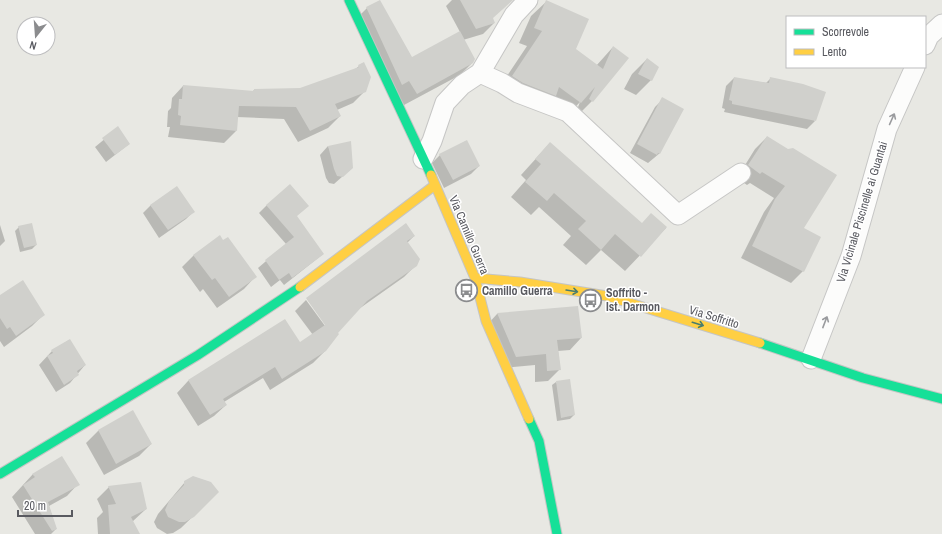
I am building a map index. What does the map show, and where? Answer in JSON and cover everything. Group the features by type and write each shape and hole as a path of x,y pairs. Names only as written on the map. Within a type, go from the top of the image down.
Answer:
{"street":[{"path":"423,159 432,141 445,103 462,85 480,73 514,15 528,0"},
{"name":"Via Camillo Guerra","path":"353,1 475,278 486,321 539,441 557,534"},
{"path":"926,43 929,36 942,24"},
{"name":"Via Vicinale Piscinelle ai Guantai","path":"811,359 850,256 887,129 915,68"},
{"path":"480,73 502,83 518,93 568,112 678,215 741,173"},
{"path":"0,474 157,380 262,314 312,279 435,185"},
{"name":"Via Soffritto","path":"475,278 520,282 607,296 811,359 862,378 942,399"}],"building":[{"path":"380,0 412,57 460,31 475,59 473,63 417,94 409,81 402,85 366,7"},
{"path":"460,0 513,0 493,18 495,23 476,29"},
{"path":"546,0 589,19 576,49 603,69 613,46 629,58 593,102 589,99 595,87 581,103 559,87 556,96 523,83 512,76 542,31 534,28"},
{"path":"647,58 659,67 652,81 638,74"},
{"path":"364,62 371,77 366,92 335,104 341,116 310,131 296,107 239,106 237,131 180,125 181,116 178,115 179,99 182,99 183,85 254,91 254,89 300,88 359,67 358,65"},
{"path":"734,77 769,83 770,77 803,84 826,92 816,121 732,104 732,101 729,100"},
{"path":"662,97 684,109 660,154 658,153 657,155 637,144"},
{"path":"118,126 130,144 115,155 102,138"},
{"path":"767,136 788,149 793,148 837,175 804,228 821,237 804,272 752,246 775,199 785,186 762,172 760,174 748,165"},
{"path":"467,140 480,166 453,180 439,154"},
{"path":"351,141 353,168 343,177 337,176 328,146"},
{"path":"550,142 642,223 651,213 667,227 641,257 615,234 601,250 578,229 586,221 554,193 547,201 525,182 541,164 535,159"},
{"path":"290,184 309,206 297,216 324,254 292,278 289,273 279,280 265,260 294,237 266,205"},
{"path":"177,186 195,212 168,230 150,205"},
{"path":"32,223 37,245 24,248 18,226"},
{"path":"406,223 415,236 407,241 420,259 417,266 367,301 338,333 339,334 326,351 282,379 275,367 223,399 227,405 210,415 188,380 285,319 300,342 325,325 306,298"},
{"path":"220,235 223,240 228,237 257,277 229,297 215,278 212,280 193,255"},
{"path":"23,280 45,315 16,336 10,327 7,329 0,318 0,295"},
{"path":"578,306 582,338 557,340 561,370 547,371 546,354 516,357 497,313"},
{"path":"70,339 86,365 77,371 79,375 64,385 47,356 53,353 51,350"},
{"path":"570,379 575,415 561,418 556,381"},
{"path":"133,410 152,444 116,464 98,430"},
{"path":"62,456 80,485 48,502 57,529 52,531 23,485 35,477 32,474"},
{"path":"193,476 211,482 219,492 194,517 185,522 179,522 168,517 165,510 169,501 184,485 184,481"},
{"path":"141,482 147,509 131,517 140,534 110,534 108,505 116,504 108,486"}],"traffic: fast":[{"path":"349,0 431,175"},
{"path":"0,474 198,355 300,287"},
{"path":"760,343 863,378 942,399"},
{"path":"529,419 539,441 557,534"}],"traffic: slow":[{"path":"431,175 475,278 486,321 529,419"},
{"path":"300,287 435,185"},
{"path":"475,278 520,282 607,296 760,343"}],"place":[{"name":"Camillo Guerra","path":"466,291"},
{"name":"Soffrito - Ist. Darmon","path":"591,300"}]}
